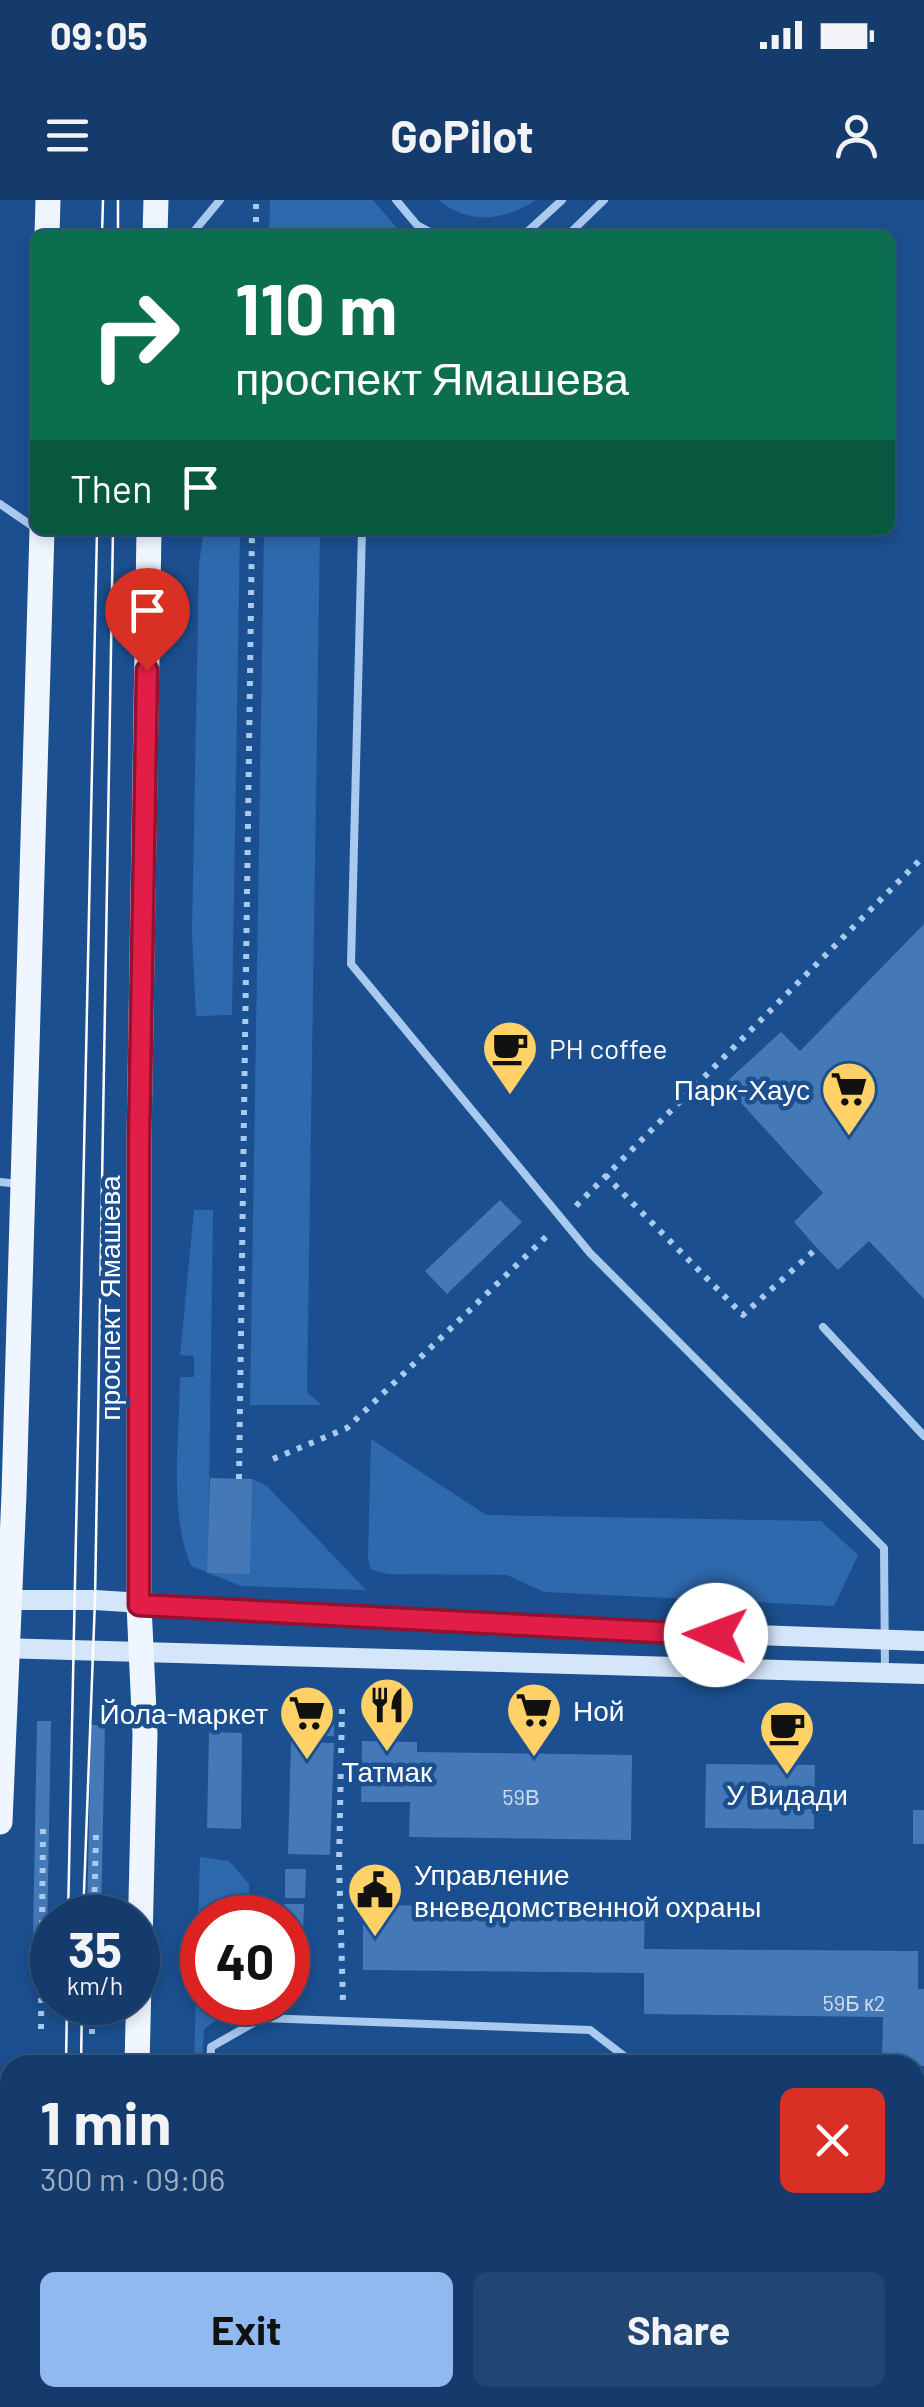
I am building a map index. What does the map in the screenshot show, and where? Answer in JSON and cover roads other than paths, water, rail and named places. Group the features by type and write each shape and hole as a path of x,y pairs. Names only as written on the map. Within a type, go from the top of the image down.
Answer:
{"main road":[{"path":"47,230 48,200"},
{"path":"155,230 156,200"},
{"path":"0,1822 12,1183 39,535"},
{"name":"проспект Ямашева","path":"137,2055 145,1734 139,1605 139,1142 150,535"}],"street":[{"path":"5,1600 505,1626 924,1640"},
{"path":"4,1648 924,1674"}],"lane":[{"path":"195,230 220,200"},
{"path":"396,200 420,230"},
{"path":"531,230 557,210 562,200"},
{"path":"573,230 604,200"},
{"path":"417,225 426,230"},
{"path":"0,504 30,524"},
{"path":"362,535 351,964 562,1221 884,1548 885,1674"},
{"path":"823,1327 924,1436"},
{"path":"211,2055 211,2046 262,2018 590,2030 623,2055"}],"tram line":[{"path":"102,230 103,200"},
{"path":"118,200 118,230"},
{"path":"68,1895 97,535"},
{"path":"84,1895 95,1600 113,535"},
{"path":"66,2055 67,2025"},
{"path":"81,2055 82,2025"}],"place":[{"name":"PH coffee","path":"510,1097"},
{"name":"Парк-Хаус","path":"849,1138"},
{"name":"Татмак","path":"387,1754"},
{"name":"Ной","path":"534,1759"},
{"name":"Йола-маркет","path":"307,1762"},
{"name":"У Видади","path":"787,1777"},
{"name":"Управление вневедомственной охраны","path":"375,1939"}]}
